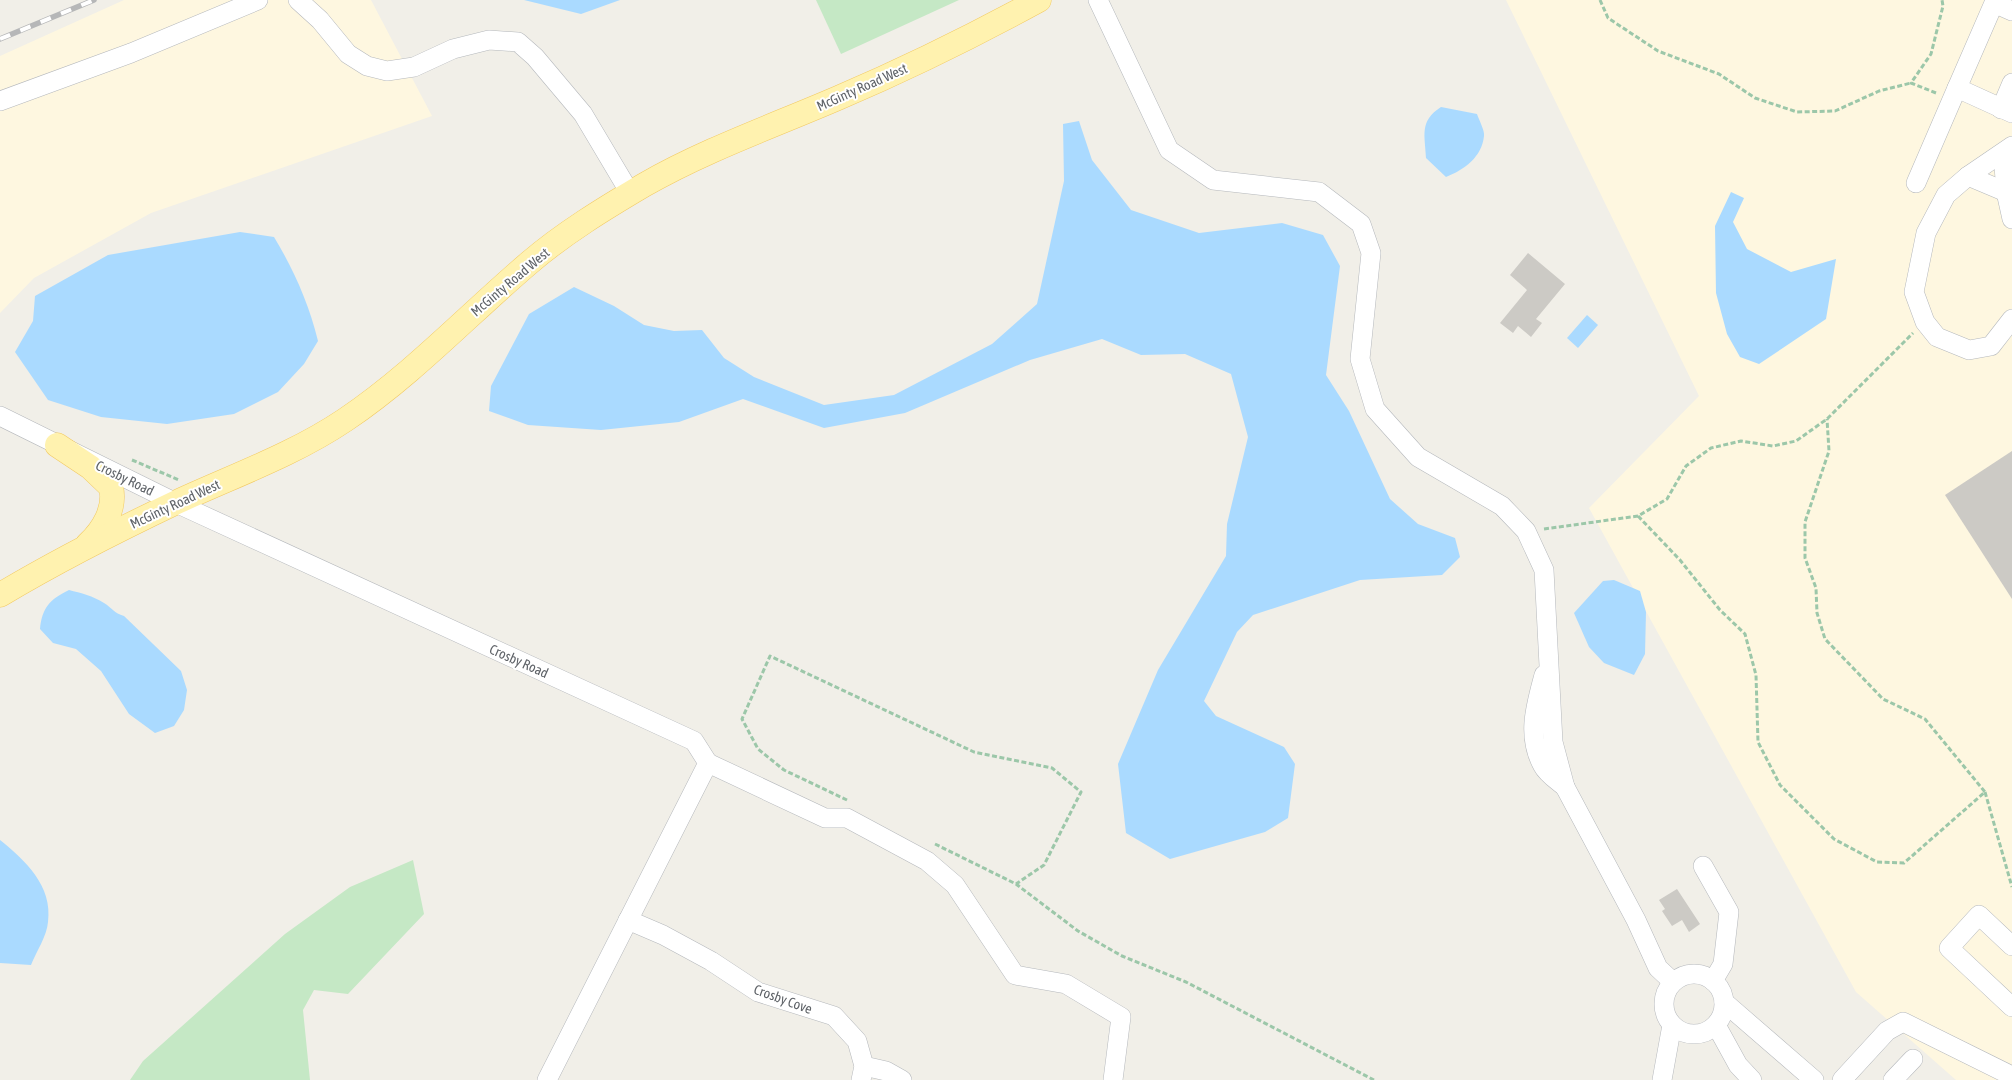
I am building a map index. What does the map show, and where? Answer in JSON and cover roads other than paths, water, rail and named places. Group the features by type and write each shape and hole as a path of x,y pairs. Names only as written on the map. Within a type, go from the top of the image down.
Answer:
{"main road":[{"name":"McGinty Road West","path":"0,596 84,548 176,502 295,449 342,422 387,390 532,260 588,219 630,194 709,152 842,96 974,35 1039,0"},
{"path":"57,445 90,467 111,487 112,505 109,514 94,539 84,548"}],"street":[{"path":"0,101 110,61 258,0"},
{"path":"298,0 320,20 348,54 368,66 387,71 414,67 453,49 489,40 518,42 535,57 583,114 630,194"},
{"path":"1098,0 1169,150 1213,180 1319,192 1361,224 1371,253 1360,359 1375,409 1418,457 1502,506 1526,531 1544,570 1553,742 1565,787 1636,920 1658,968 1673,982"},
{"path":"1916,183 1994,3 2012,11"},
{"path":"1957,88 2007,111 2012,83"},
{"path":"2008,150 1968,176 1946,196 1926,233 1914,292 1925,322 1937,338 1969,350 1991,346 2012,319"},
{"path":"2008,150 2006,192 2012,218"},
{"path":"1968,176 2006,192"},
{"name":"Crosby Road","path":"0,416 176,502 694,741 708,763"},
{"path":"547,1080 708,763 825,818 848,818 927,861 955,885 1015,975 1066,984 1121,1016 1114,1080"},
{"path":"1703,866 1730,912 1723,964 1713,981"},
{"path":"2012,946 1979,915 1949,948 2012,1007"},
{"name":"Crosby Cove","path":"628,920 663,934 758,992 834,1016 857,1041 862,1073 886,1070 902,1080"},
{"path":"1725,1014 1706,1032 1694,1034 1682,1032 1672,1025 1665,1015 1663,1003 1666,992 1673,982 1682,976 1693,974 1704,976 1713,981 1721,990 1738,1065 1752,1080"},
{"path":"1725,1014 1814,1080"},
{"path":"1842,1080 1887,1031 1903,1022 2012,1076"},
{"path":"1662,1080 1672,1025"},
{"path":"1893,1080 1912,1059"}],"water":[{"path":"524,0 620,0 581,14"},
{"path":"1441,107 1477,114 1484,134 1483,144 1471,162 1459,171 1446,177 1426,158 1426,123 1434,112"},
{"path":"1079,121 1092,160 1131,210 1199,233 1282,223 1323,235 1340,266 1326,375 1349,411 1390,499 1418,524 1455,538 1460,557 1442,575 1360,580 1253,615 1237,632 1204,701 1216,716 1284,747 1295,764 1288,818 1265,832 1170,859 1126,833 1118,764 1158,670 1226,556 1227,524 1248,437 1231,374 1185,354 1141,355 1102,339 1030,360 905,413 824,428 743,399 679,422 601,430 528,425 489,411 491,386 529,314 574,287 614,306 644,325 674,331 702,330 724,358 754,377 824,405 894,395 992,344 1037,304 1064,181 1063,124"},
{"path":"1731,192 1744,198 1733,222 1747,249 1791,272 1836,259 1826,319 1759,364 1740,357 1727,334 1716,293 1715,226"},
{"path":"240,232 274,237 300,287 318,341 304,364 278,392 234,414 167,424 101,417 48,400 15,352 33,321 35,296 108,255"},
{"path":"1587,315 1598,325 1578,348 1567,338"},
{"path":"1614,580 1640,591 1646,612 1645,654 1634,675 1604,663 1589,647 1574,613 1603,581"},
{"path":"69,590 96,598 124,616 181,671 187,690 184,710 174,726 155,733 129,714 101,671 76,649 53,643 40,629 43,615 48,605"},
{"path":"0,840 27,865 42,886 46,897 48,909 47,927 44,938 31,965 0,963"}],"railway":[{"path":"0,39 94,0"}]}
